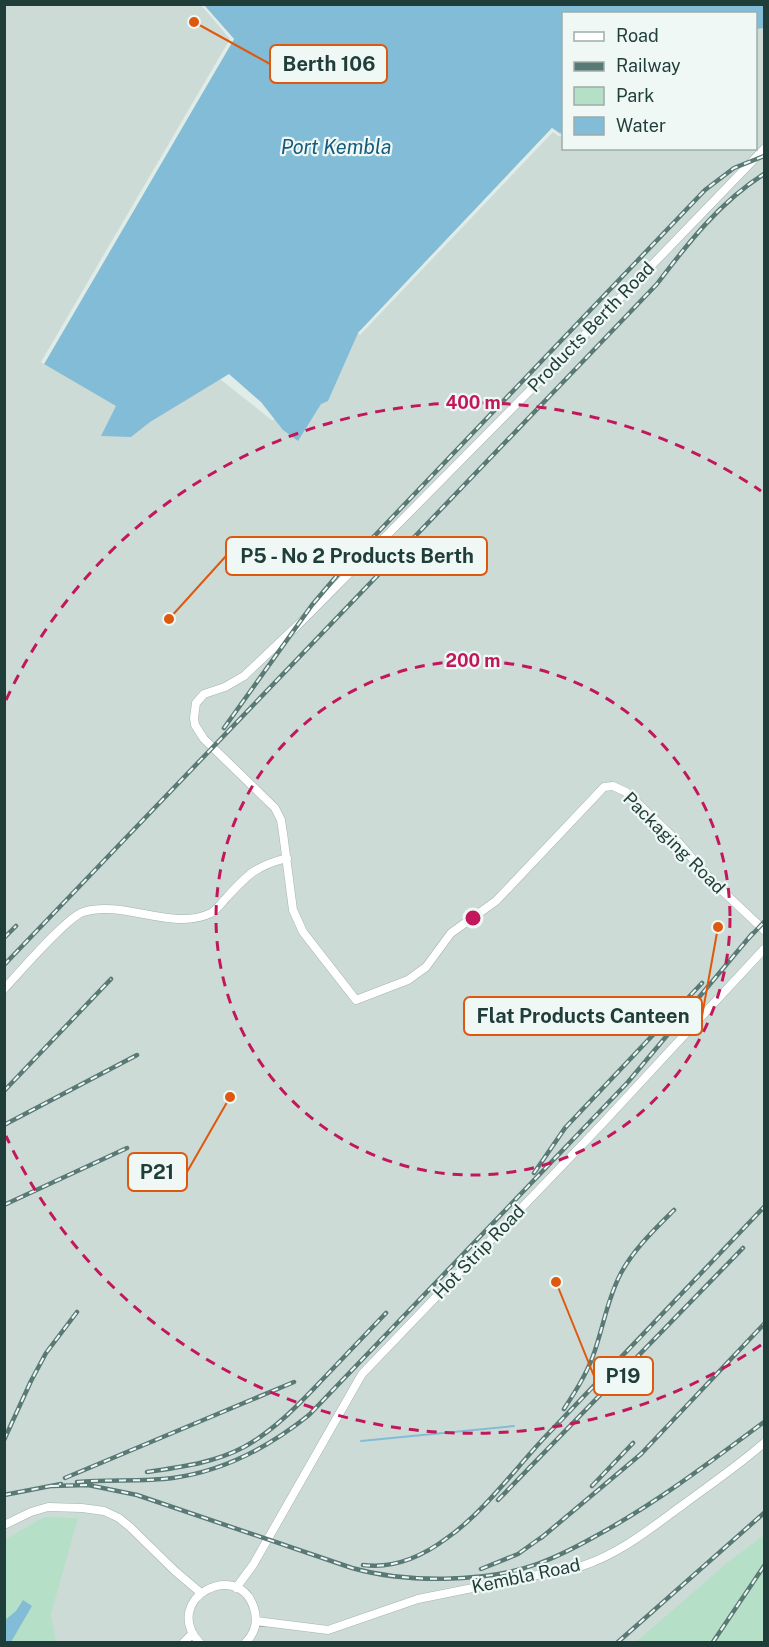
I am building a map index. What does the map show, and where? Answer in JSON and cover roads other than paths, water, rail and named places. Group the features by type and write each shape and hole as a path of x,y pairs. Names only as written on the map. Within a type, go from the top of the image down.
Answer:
{"street":[{"name":"Products Berth Road","path":"287,858 281,820 274,808 213,749 198,731 194,718 196,703 204,694 236,682 298,625 765,149"},
{"name":"Packaging Road","path":"287,858 293,910 303,932 356,1000 417,975 426,967 451,933 496,901 604,787 613,786 626,792 678,842 712,881 765,930"},
{"path":"4,989 66,924 82,912 105,909 185,919 212,913 249,873 267,863 287,858"},
{"name":"Hot Strip Road","path":"236,1588 253,1565 362,1374 602,1124 765,949"},
{"name":"Kembla Road","path":"256,1621 328,1630 418,1599 582,1566 602,1559 628,1545 765,1443"},
{"path":"4,1525 43,1508 63,1507 104,1511 119,1518 130,1527 201,1593"},
{"path":"199,1642 193,1634 189,1614 201,1593 217,1586 236,1588 250,1600 256,1621 252,1635 246,1642"},
{"path":"184,1642 193,1634"}],"water":[{"name":"Port Kembla","path":"204,5 764,5 764,28 757,29 757,12 562,12 562,132 552,128 358,333 328,401 321,404 298,441 283,430 261,402 229,374 150,422 131,437 101,436 116,406 44,364 234,39"},
{"path":"23,1600 32,1606 11,1642 5,1642 5,1620 16,1611"}],"waterway":[{"path":"361,1441 514,1426"}],"railway":[{"path":"224,728 312,605 340,572 705,190 734,168 764,156"},
{"path":"4,965 657,284 719,210 764,174"},
{"path":"748,939 764,922"},
{"path":"4,938 16,926"},
{"path":"77,1482 173,1478 210,1470 262,1447 309,1415 628,1082 752,934"},
{"path":"4,1091 111,979"},
{"path":"534,1173 565,1128 702,983"},
{"path":"4,1125 137,1055"},
{"path":"4,1205 127,1148"},
{"path":"363,1565 386,1565 408,1560 438,1544 460,1528 764,1207"},
{"path":"564,1409 590,1363 612,1293 621,1273 638,1248 674,1210"},
{"path":"498,1500 743,1248"},
{"path":"4,1440 46,1353 77,1312"},
{"path":"147,1472 209,1461 255,1440 296,1407 386,1313"},
{"path":"541,1538 641,1454 764,1324"},
{"path":"65,1478 294,1382"},
{"path":"52,1486 88,1485 137,1495 352,1568 373,1573 420,1578 470,1578 516,1570 559,1555 580,1544 660,1497 764,1422"},
{"path":"592,1486 633,1443"},
{"path":"4,1495 61,1484"},
{"path":"618,1642 764,1513"},
{"path":"481,1569 518,1554 546,1534"},
{"path":"713,1642 764,1566"}],"place":[{"name":"Berth 106","path":"194,22"},
{"name":"P5 - No 2 Products Berth","path":"169,619"},
{"name":"Flat Products Canteen","path":"718,927"},
{"name":"P21","path":"230,1097"},
{"name":"P19","path":"556,1282"}]}
